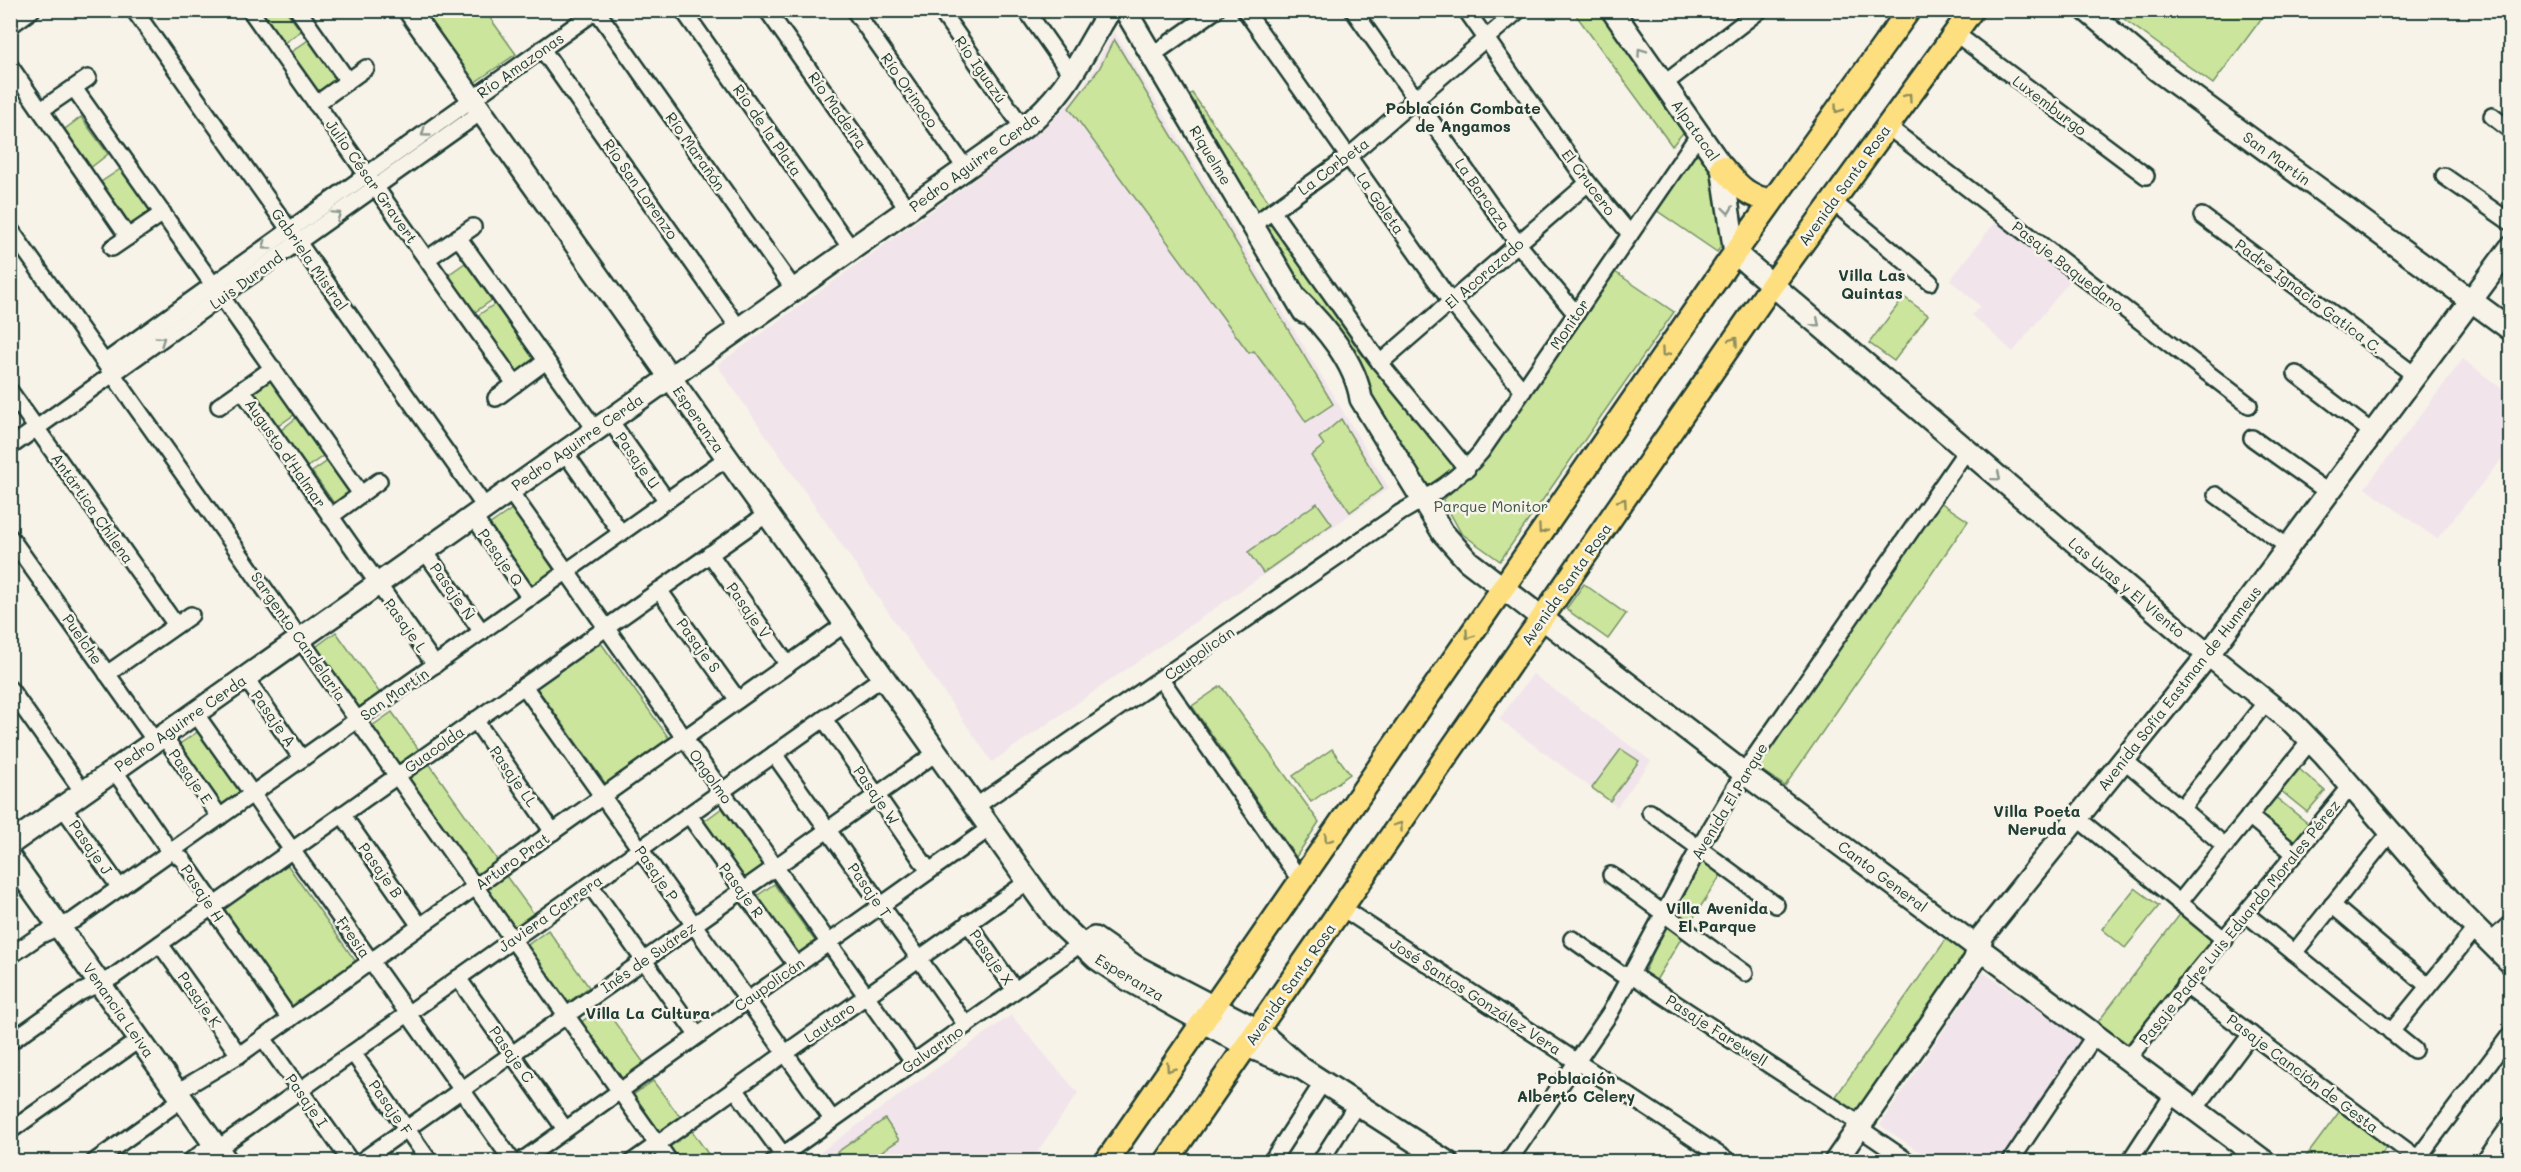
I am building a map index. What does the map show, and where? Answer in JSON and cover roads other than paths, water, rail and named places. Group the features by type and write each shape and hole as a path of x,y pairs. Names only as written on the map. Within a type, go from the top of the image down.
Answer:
{"main road":[{"path":"1106,1161 1735,253 1909,10"},
{"name":"Avenida Santa Rosa","path":"1167,1161 1772,285 1972,10"},
{"path":"1722,167 1751,195 1760,199 1772,200"}],"street":[{"path":"10,26 32,10"},
{"name":"Gabriela Mistral","path":"134,10 294,236 479,512"},
{"name":"Julio César Gravert","path":"250,10 515,384"},
{"path":"298,10 348,81"},
{"name":"Esperanza","path":"409,10 1055,919 1085,940 1133,965 1301,1068 1447,1161"},
{"name":"Río de la Plata","path":"683,10 852,250"},
{"name":"Río Madeira","path":"767,10 908,210"},
{"name":"Río Orinoco","path":"854,10 966,169"},
{"name":"Río Iguazú","path":"940,10 1023,128"},
{"path":"1026,10 1072,76"},
{"name":"Pedro Aguirre Cerda","path":"10,844 1023,128 1054,100 1072,76 1110,10"},
{"name":"Riquelme","path":"1125,10 1299,300 1317,338 1344,381 1361,399 1453,546 1468,561 1503,586"},
{"path":"1152,56 1216,10"},
{"name":"La Goleta","path":"1245,10 1451,302 1523,391"},
{"name":"La Barcaza","path":"1353,10 1518,244 1576,314"},
{"name":"El Crucero","path":"1466,10 1588,183 1630,234"},
{"name":"La Corbeta","path":"1253,225 1348,157 1519,10"},
{"path":"1664,84 1760,10"},
{"name":"San Martín","path":"2086,10 2157,70 2511,329"},
{"name":"Río Amazonas","path":"477,105 542,49 597,11"},
{"name":"Río Marañón","path":"597,11 795,291"},
{"name":"Alpatacal","path":"1618,13 1722,167 1735,253"},
{"name":"Luxemburgo","path":"1955,33 2146,176"},
{"name":"Río San Lorenzo","path":"542,49 740,330"},
{"path":"10,66 128,237"},
{"name":"Julio César Gravert","path":"316,104 366,68"},
{"path":"41,110 88,78"},
{"path":"74,88 362,494"},
{"name":"Luis Durand","path":"10,447 37,428 109,368 477,105"},
{"path":"2492,116 2511,130"},
{"name":"Pasaje Baquedano","path":"1887,126 2249,405"},
{"name":"Monitor","path":"1423,500 1443,489 1467,469 1481,452 1699,134"},
{"path":"2444,176 2511,222"},
{"name":"El Acorazado","path":"1380,363 1588,183"},
{"path":"1832,201 1930,282"},
{"path":"1272,211 1380,363 1467,469"},
{"path":"112,248 163,213"},
{"name":"Padre Ignacio Gatica C.","path":"2202,216 2416,376"},
{"name":"Julio César Gravert","path":"427,259 473,227"},
{"name":"Sargento Candelaria","path":"10,229 670,1161"},
{"path":"458,237 546,362 602,424"},
{"name":"Avenida Sofía Eastman de Hunneus","path":"1835,1161 1974,961 1983,935 2208,655 2511,248"},
{"path":"1735,253 1772,285"},
{"name":"Las Uvas y El Viento","path":"1772,285 2311,740 2482,936 2511,962"},
{"path":"496,398 546,362"},
{"name":"Augusto d'Halmar","path":"219,406 273,368"},
{"path":"2296,374 2373,433"},
{"name":"Augusto d'Halmar","path":"242,390 377,584"},
{"name":"Antártica Chilena","path":"10,391 176,625"},
{"name":"Pasaje U","path":"602,424 667,501"},
{"path":"2252,438 2329,493"},
{"path":"564,451 621,533"},
{"name":"Avenida El Parque","path":"1508,1161 1611,1013 1699,848 1744,772 1966,451"},
{"name":"San Martín","path":"10,956 39,936 74,920 727,458"},
{"name":"Augusto d'Halmar","path":"330,517 379,481"},
{"name":"Ongolmo","path":"509,490 913,1062"},
{"path":"2216,495 2288,547"},
{"name":"Caupolicán","path":"975,807 1400,513 1423,500"},
{"name":"Pasaje Q","path":"479,512 530,598"},
{"name":"Guacolda","path":"10,1042 79,993 101,985 160,944 767,514"},
{"name":"Puelche","path":"10,537 107,674 159,738"},
{"name":"Pasaje Ñ","path":"424,550 482,632"},
{"name":"Pasaje V","path":"710,554 788,665"},
{"name":"Pasaje L","path":"377,584 435,665"},
{"name":"Canto General","path":"1503,586 1542,619 1744,772 2195,1109 2251,1157"},
{"name":"Pasaje S","path":"659,590 738,700"},
{"path":"107,674 191,615"},
{"name":"Arturo Prat","path":"94,1161 180,1096 845,624"},
{"name":"Pasaje A","path":"245,677 302,759"},
{"name":"Javiera Carrera","path":"189,1161 219,1151 408,1013 883,678"},
{"path":"1161,679 1300,880"},
{"name":"Pasaje P","path":"524,686 832,1119"},
{"path":"10,689 83,792"},
{"path":"2181,808 2266,702"},
{"name":"Fresia","path":"195,713 513,1161"},
{"name":"Pasaje W","path":"824,719 929,871"},
{"name":"Pasaje LL","path":"475,720 553,832"},
{"name":"Pasaje E","path":"159,738 220,818"},
{"path":"2179,903 2311,740"},
{"name":"Inés de Suárez","path":"360,1161 936,753"},
{"name":"Pasaje T","path":"774,754 966,1025"},
{"path":"2123,759 2225,846"},
{"name":"Pasaje H","path":"114,770 167,847 183,860 216,913 290,1019"},
{"name":"Pasaje Padre Luis Eduardo Morales Pérez","path":"2128,1059 2185,985 2351,786"},
{"name":"Pasaje J","path":"62,807 120,888"},
{"path":"1650,812 1776,905"},
{"name":"Pasaje B","path":"342,814 420,926"},
{"name":"Pasaje R","path":"689,815 796,965"},
{"path":"2249,816 2295,854"},
{"path":"2076,817 2224,940"},
{"name":"Esperanza","path":"990,828 1013,842 1085,940"},
{"name":"Caupolicán","path":"520,1161 990,828"},
{"path":"2294,953 2391,832"},
{"name":"Venancia Leiva","path":"10,858 219,1151"},
{"path":"1611,875 1745,973"},
{"name":"Lautaro","path":"632,1161 1027,882"},
{"path":"590,885 697,1035"},
{"path":"2332,905 2428,986"},
{"name":"José Santos González Vera","path":"1342,908 1730,1161"},
{"path":"2246,914 2414,1050"},
{"name":"Pasaje X","path":"968,923 1015,990"},
{"path":"2391,1032 2428,986 2482,936 2511,924"},
{"name":"Pasaje Farewell","path":"1572,939 1621,974 1632,975 1909,1161"},
{"name":"Galvarino","path":"778,1158 1085,940"},
{"name":"Pasaje K","path":"160,944 239,1055"},
{"name":"Pasaje C","path":"458,978 565,1129"},
{"name":"Pasaje Canción de Gesta","path":"2185,985 2420,1160"},
{"path":"2195,1109 2251,1034"},
{"path":"2010,1161 2096,1035"},
{"path":"2420,1160 2511,1035"},
{"name":"Pasaje I","path":"263,1038 351,1161"},
{"path":"10,1131 140,1039"},
{"name":"Pasaje F","path":"353,1053 430,1161"},
{"path":"1271,1161 1323,1082"},
{"path":"735,1089 778,1158"},
{"path":"2130,1161 2174,1094"},
{"path":"1320,1161 1357,1104"},
{"path":"2484,1161 2511,1125"}],"district":[{"name":"Población Combate de Angamos","path":"1463,116"},
{"name":"Villa Las Quintas","path":"1872,283"},
{"name":"Villa Poeta Neruda","path":"2037,819"},
{"name":"Villa Avenida El Parque","path":"1717,916"},
{"name":"Villa La Cultura","path":"648,1012"},
{"name":"Población Alberto Celery","path":"1576,1086"}],"park label":[{"name":"Parque Monitor","path":"1491,506"}]}
